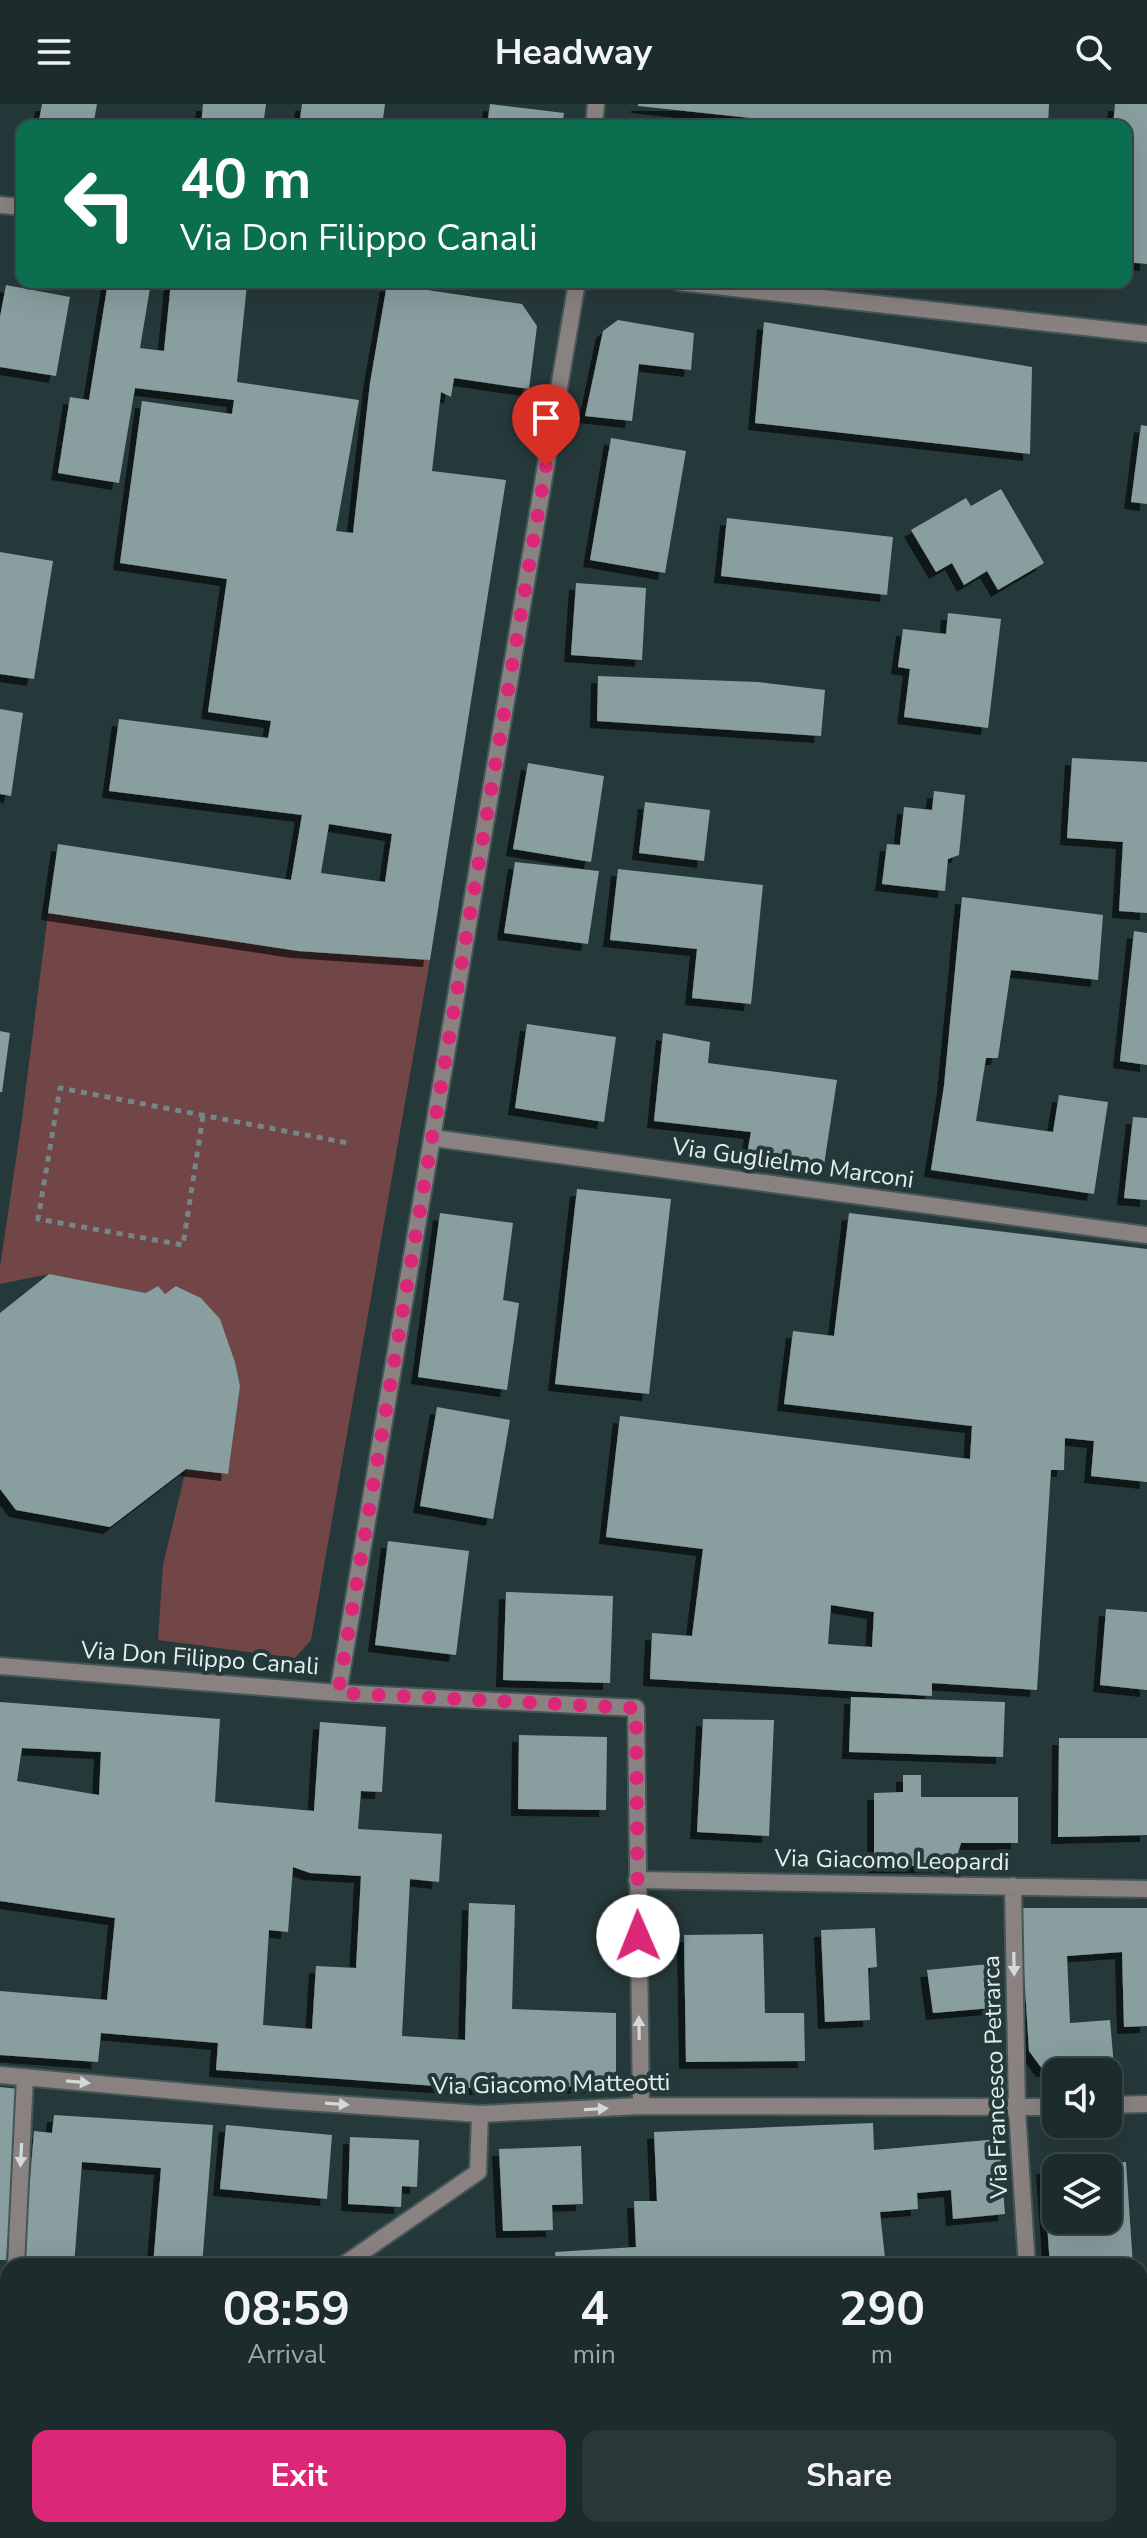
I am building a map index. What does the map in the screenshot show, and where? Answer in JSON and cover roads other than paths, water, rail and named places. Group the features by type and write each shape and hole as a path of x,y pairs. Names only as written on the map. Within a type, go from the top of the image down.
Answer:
{"street":[{"path":"338,1693 576,288"},
{"path":"733,288 1147,334"},
{"name":"Via Guglielmo Marconi","path":"433,1138 1147,1235"},
{"name":"Via Don Filippo Canali","path":"0,1666 338,1693 636,1708 637,1880"},
{"path":"637,1880 641,2106"},
{"name":"Via Giacomo Leopardi","path":"637,1880 1147,1889"},
{"name":"Via Francesco Petrarca","path":"1013,1886 1017,2109 1026,2258"},
{"name":"Via Giacomo Matteotti","path":"0,2075 276,2100 480,2114 641,2106 1042,2108"},
{"path":"16,2258 25,2077"},
{"path":"1122,2105 1147,2104"},
{"path":"354,2258 478,2172 480,2114"}]}
